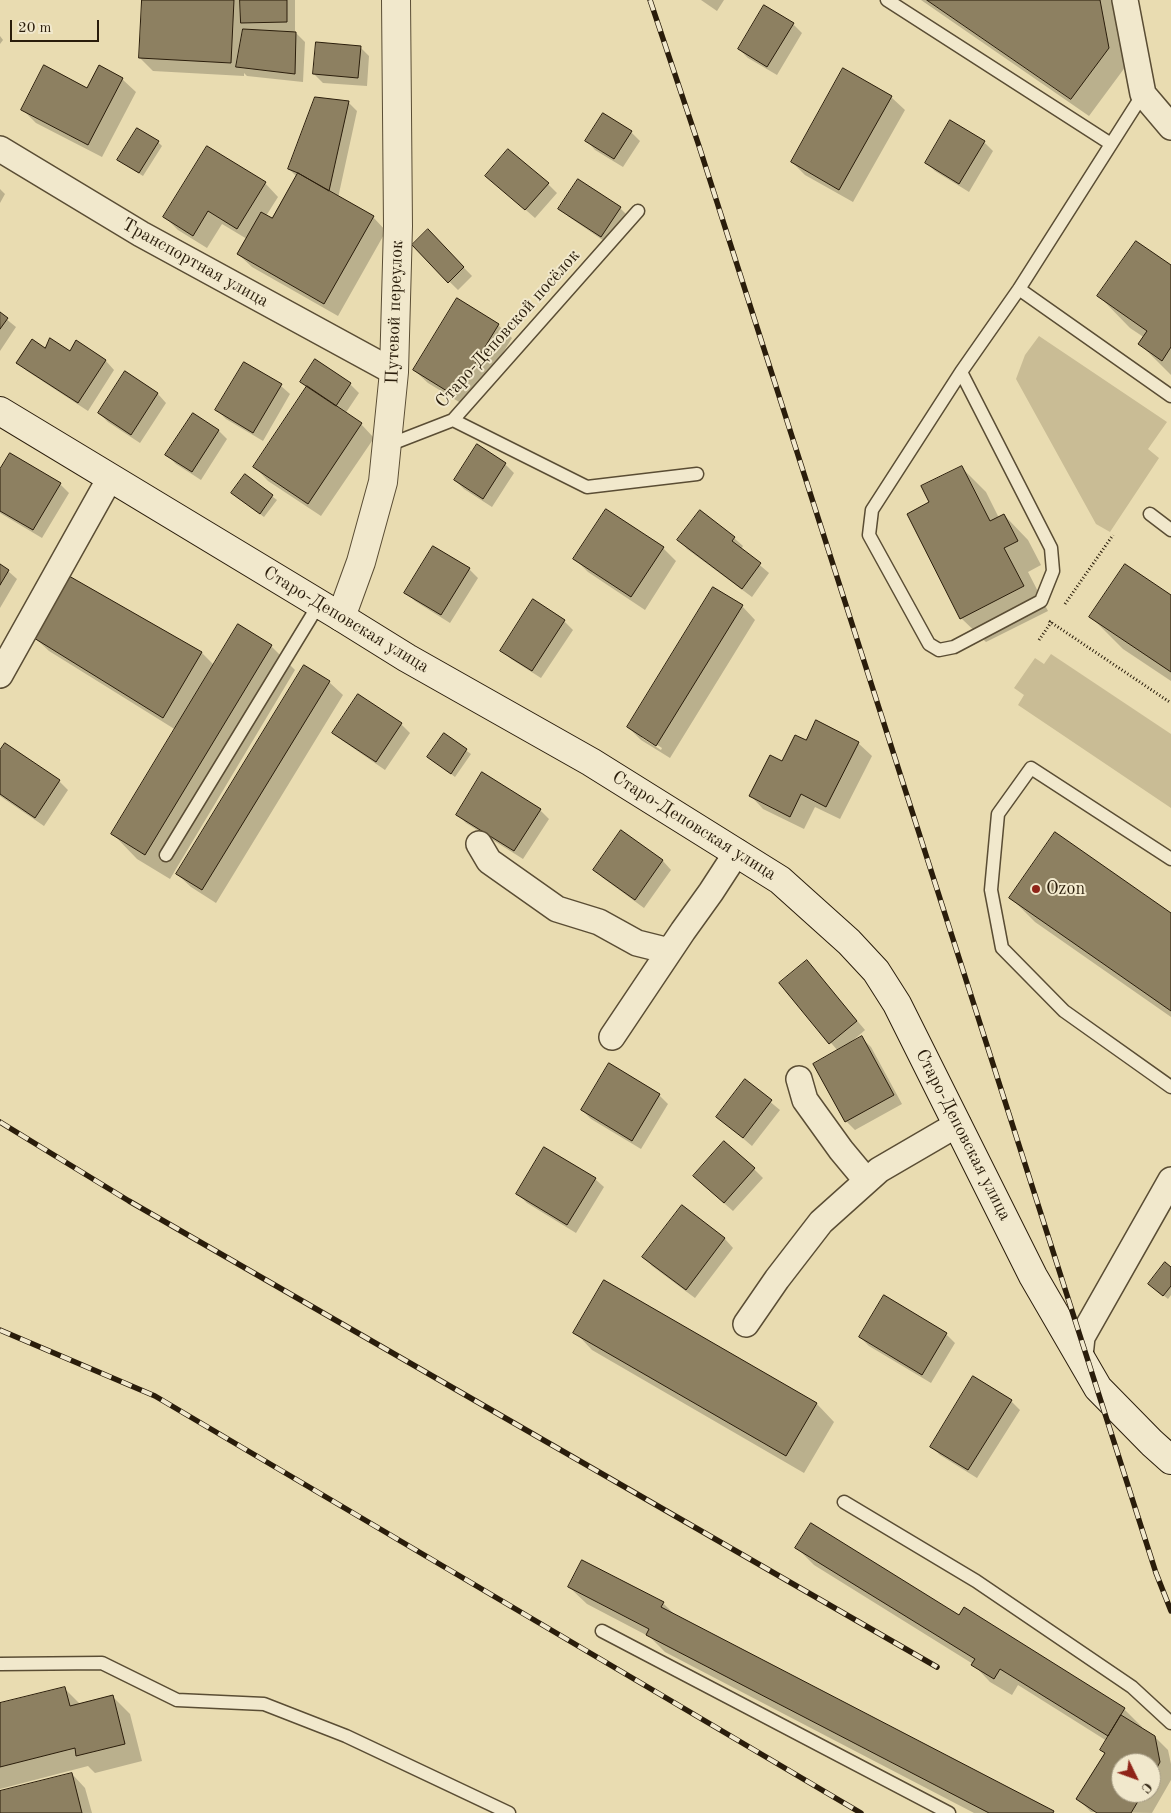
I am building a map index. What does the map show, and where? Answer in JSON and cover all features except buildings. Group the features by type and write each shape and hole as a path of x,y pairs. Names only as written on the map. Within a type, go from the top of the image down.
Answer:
{"main road":[{"name":"Путевой переулок","path":"330,610 361,562 383,482 394,372 398,226 396,0"},
{"name":"Старо-Деповская улица","path":"0,411 407,658 591,762 780,880 849,942 876,971 897,1004 1033,1276 1098,1388 1171,1460"}],"street":[{"path":"1125,0 1143,94 1171,127"},
{"name":"Транспортная улица","path":"0,149 141,234 394,372"},
{"path":"0,675 110,478"},
{"path":"479,844 488,861 557,909 599,922 637,943 670,951"},
{"path":"612,1037 711,892 736,852"},
{"path":"799,1079 805,1100 841,1150 866,1180"},
{"path":"746,1324 776,1279 821,1222 879,1170 958,1124"},
{"path":"1080,1356 1082,1337 1171,1180"}],"lane":[{"path":"887,0 1111,144"},
{"path":"961,372 1051,548 1053,571 1041,601 954,647 939,650 929,644 869,535 872,510 961,372 1020,289 1143,94"},
{"name":"Старо-Деповской посёлок","path":"386,446 453,420 638,211"},
{"path":"1020,289 1171,396"},
{"path":"453,420 587,487 698,474"},
{"path":"1150,514 1171,530"},
{"path":"166,855 330,610"},
{"path":"1171,859 1031,768 998,814 991,890 1002,948 1064,1011 1171,1087"},
{"path":"844,1502 976,1580 1132,1687 1171,1723"},
{"path":"602,1631 949,1813"},
{"path":"0,1664 102,1663 177,1700 264,1704 346,1736 509,1813"}],"path":[{"path":"1063,607 1113,535"},
{"path":"1039,640 1057,615"},
{"path":"1046,619 1171,703"}],"shaded area":[{"path":"1039,336 1167,422 1148,449 1159,458 1110,532 1096,524 1016,379 1025,355"},
{"path":"1051,654 1171,734 1171,808 1018,705 1024,695 1014,688 1035,658 1044,664"}],"railway":[{"path":"650,0 699,146 1156,1573 1171,1611"},
{"path":"0,1122 129,1201 937,1667"},
{"path":"0,1330 155,1396 861,1813"}],"place":[{"name":"Ozon","path":"1036,889"}]}
